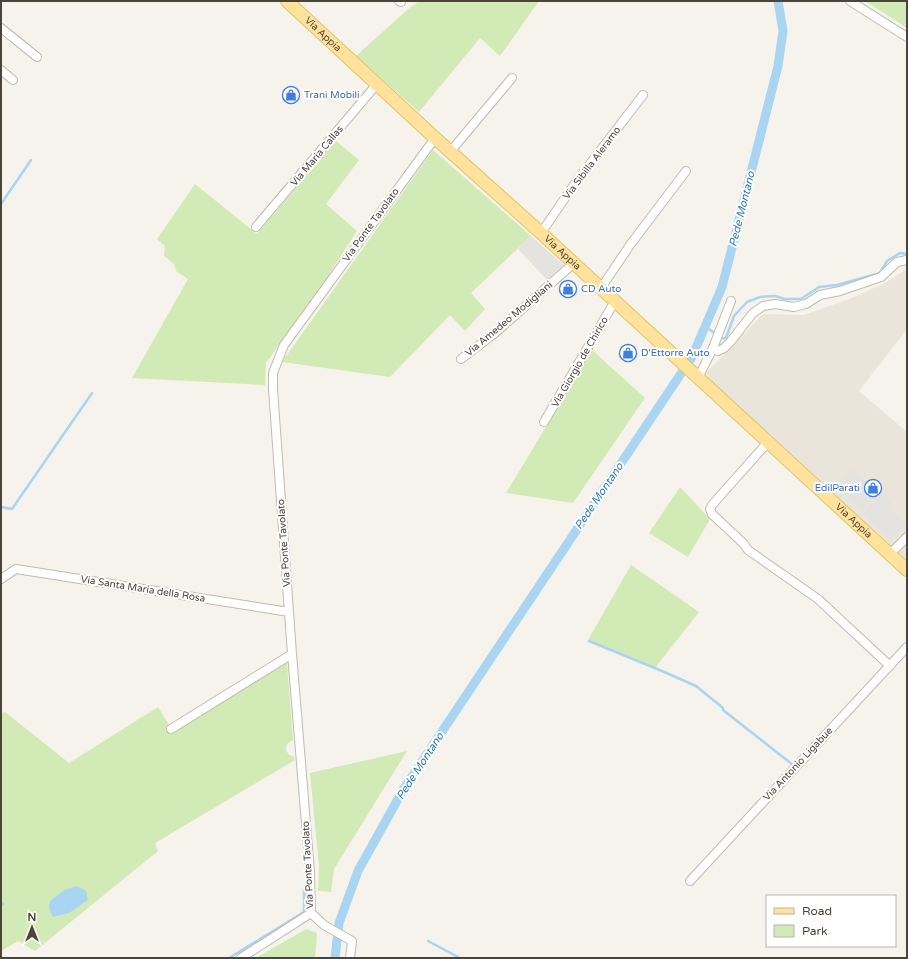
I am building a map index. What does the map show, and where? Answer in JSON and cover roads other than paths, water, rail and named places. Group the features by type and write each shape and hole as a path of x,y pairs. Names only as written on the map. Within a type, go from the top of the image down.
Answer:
{"main road":[{"name":"Via Appia","path":"287,1 434,138 574,263 907,570"}],"street":[{"path":"850,1 907,37"},
{"path":"1,28 37,56"},
{"path":"1,70 13,80"},
{"path":"450,152 512,78"},
{"name":"Via Maria Callas","path":"256,227 377,84"},
{"name":"Via Sibilla Aleramo","path":"541,233 576,182 644,95"},
{"name":"Via Ponte Tavolato","path":"241,958 311,913 310,872 292,654 273,373 284,346 434,138"},
{"path":"600,288 630,245 686,171"},
{"path":"713,348 718,351 724,348 753,313 763,306 775,304 794,307 806,304 820,294 840,291 881,277 897,262 907,260"},
{"name":"Via Amedeo Modigliani","path":"461,359 495,333 574,263"},
{"name":"Via Giorgio de Chirico","path":"544,422 615,301"},
{"path":"697,377 713,348 731,301"},
{"path":"768,442 712,505 710,509 712,514 744,544 748,550 818,600 890,666"},
{"path":"890,554 907,537"},
{"name":"Via Santa Maria della Rosa","path":"1,579 16,569 289,612"},
{"name":"Via Antonio Ligabue","path":"690,881 907,647"},
{"path":"171,729 292,654"},
{"path":"311,913 329,928 352,941 350,958"}],"water":[{"path":"77,886 86,891 88,900 69,913 53,917 49,908 50,901 64,890"}],"waterway":[{"name":"Pede Montano","path":"335,958 339,923 358,871 403,790 692,357 722,287 778,66 783,31 778,1"},
{"path":"1,204 31,160"},
{"path":"705,326 721,338 726,338 734,316 747,302 760,297 775,296 785,299 801,299 819,287 837,285 880,273 887,261 900,253 907,254"},
{"path":"1,507 12,509 92,393"},
{"path":"589,641 696,686 723,708 723,710 793,765"},
{"path":"229,958 304,912 304,888"},
{"path":"428,941 460,958"}],"place":[{"name":"Trani Mobili","path":"291,95"},
{"name":"CD Auto","path":"568,289"},
{"name":"D'Ettorre Auto","path":"628,353"},
{"name":"EdilParati","path":"873,488"}]}
